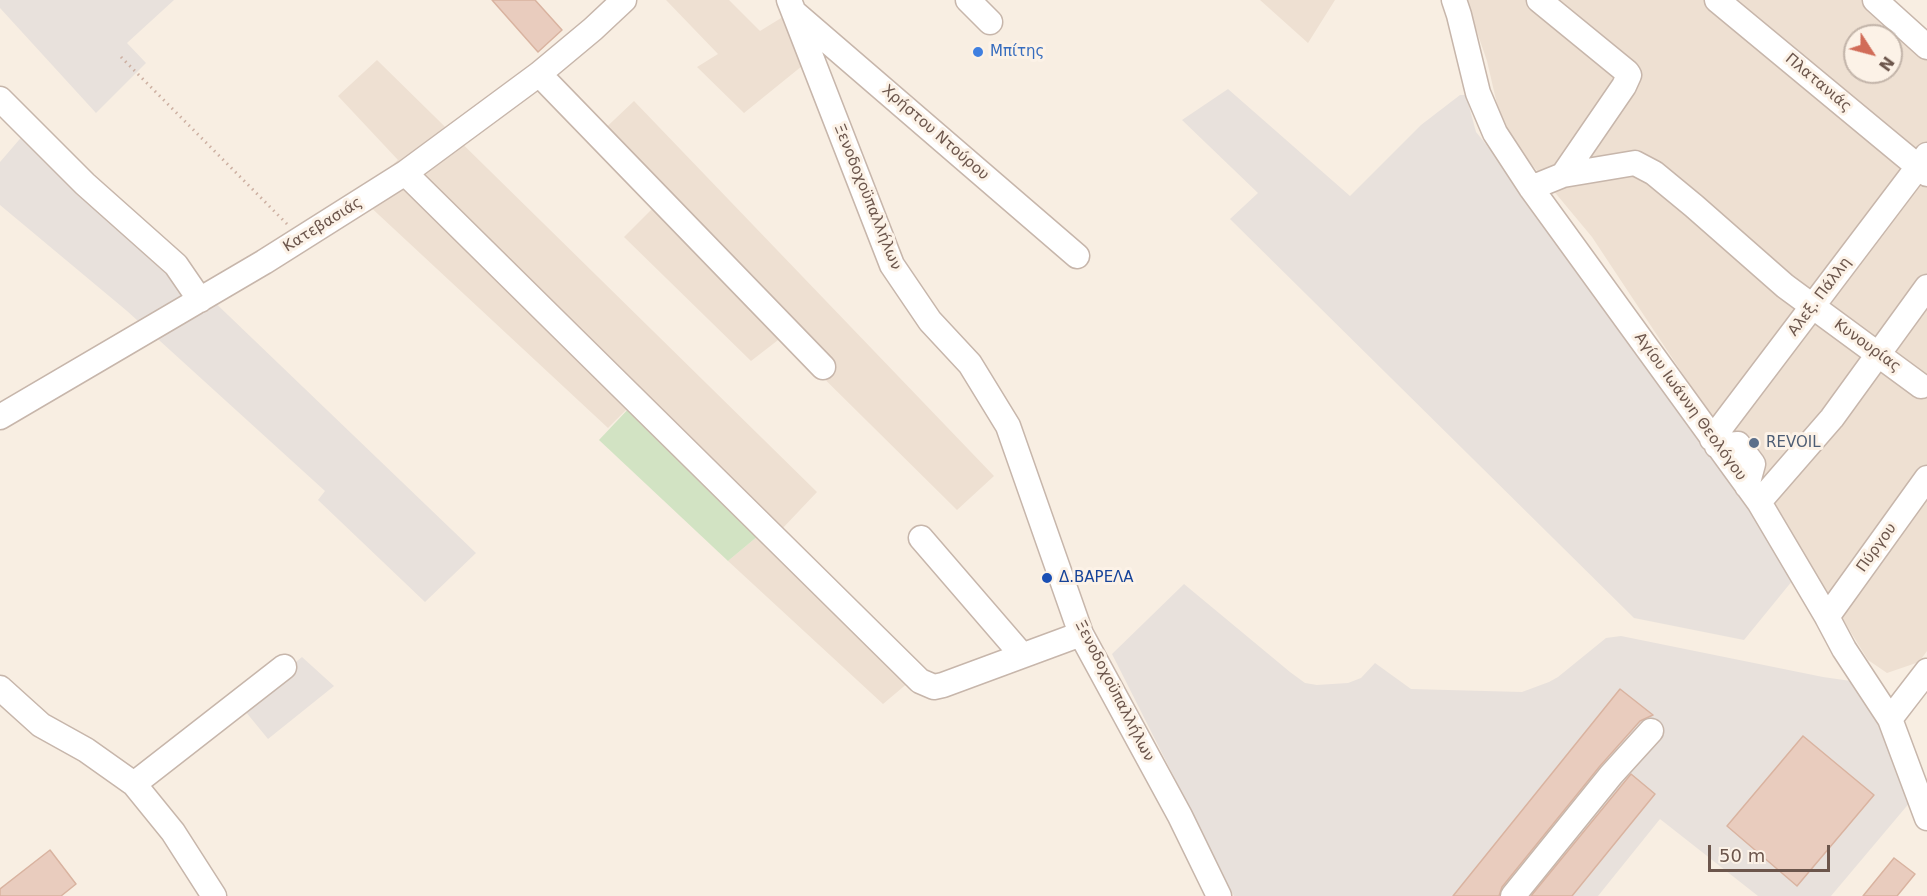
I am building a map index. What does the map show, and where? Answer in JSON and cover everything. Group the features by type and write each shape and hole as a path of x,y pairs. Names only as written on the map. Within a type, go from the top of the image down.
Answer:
{"street":[{"name":"Κατεβασιάς","path":"5,404 200,300 405,173 539,74 624,0"},
{"path":"968,0 990,22"},
{"name":"Αγίου Ιωάννη Θεολόγου","path":"1454,0 1478,93 1495,133 1531,188 1753,494 1844,649 1890,719 1927,818"},
{"path":"1539,0 1629,75 1624,86 1563,175"},
{"name":"Πλατανιάς","path":"1718,0 1924,165"},
{"path":"1875,0 1927,47"},
{"name":"Χρήστου Ντούρου","path":"791,5 1077,256"},
{"name":"Ξενοδοχοϋπαλλήλων","path":"791,5 892,265 930,321 970,364 1008,426 1081,634 1180,816 1219,896"},
{"path":"539,74 823,367"},
{"path":"0,99 85,184 176,265 200,300"},
{"name":"Κυνουρίας","path":"1531,188 1563,175 1635,163 1654,173 1785,286 1921,386"},
{"name":"Αλεξ. Πάλλη","path":"1715,443 1813,307 1924,165"},
{"path":"405,173 921,681 934,687 943,685 1081,634"},
{"path":"1753,494 1832,418 1927,287"},
{"name":"Πύργου","path":"1827,617 1927,478"},
{"path":"921,538 1022,655"},
{"path":"134,784 284,667"},
{"path":"1890,719 1916,702 1927,670"},
{"path":"0,688 42,725 86,750 134,784 173,832 214,896"},
{"path":"1513,896 1611,776 1651,731"}],"path":[{"path":"121,57 301,238"}],"shaded area":[{"path":"0,0 174,0 127,43 146,63 96,113 0,8"},
{"path":"666,0 729,0 760,31 786,15 802,66 744,113 697,67 718,54"},
{"path":"1260,0 1335,0 1308,43"},
{"path":"1466,0 1877,0 1927,44 1927,651 1919,662 1887,673 1868,660 1808,563 1592,237 1503,130 1487,61"},
{"path":"377,60 817,492 781,530 922,671 883,704 728,561 764,531 631,405 608,428 365,202 359,194 398,160 338,96"},
{"path":"1228,89 1350,196 1421,125 1460,95 1466,95 1476,132 1554,228 1797,575 1744,640 1634,618 1230,219 1258,193 1182,120"},
{"path":"634,101 994,476 957,510 782,337 751,361 624,237 658,203 596,137"},
{"path":"31,126 476,553 425,602 318,500 325,491 127,311 0,205 0,162"},
{"path":"1184,584 1290,672 1305,683 1317,685 1348,683 1361,678 1375,663 1411,689 1522,692 1558,677 1606,638 1621,636 1858,682 1865,692 1911,801 1831,896 1758,896 1660,819 1598,896 1234,896 1112,654"},
{"path":"302,657 334,686 268,739 241,706"}],"green space":[{"path":"632,405 764,531 728,561 599,440"}],"building":[{"path":"492,0 535,0 562,30 538,52"},
{"path":"1620,689 1653,715 1640,721 1600,766 1502,887 1499,896 1453,896"},
{"path":"1803,736 1874,795 1797,886 1727,826"},
{"path":"1631,774 1655,794 1572,896 1531,896"},
{"path":"50,850 76,884 61,896 0,896 0,889"},
{"path":"1894,858 1915,874 1897,896 1863,896"}],"place":[{"name":"Μπίτης","path":"978,52"},
{"name":"REVOIL","path":"1754,443"},
{"name":"Δ.ΒΑΡΕΛΑ","path":"1047,578"}]}
